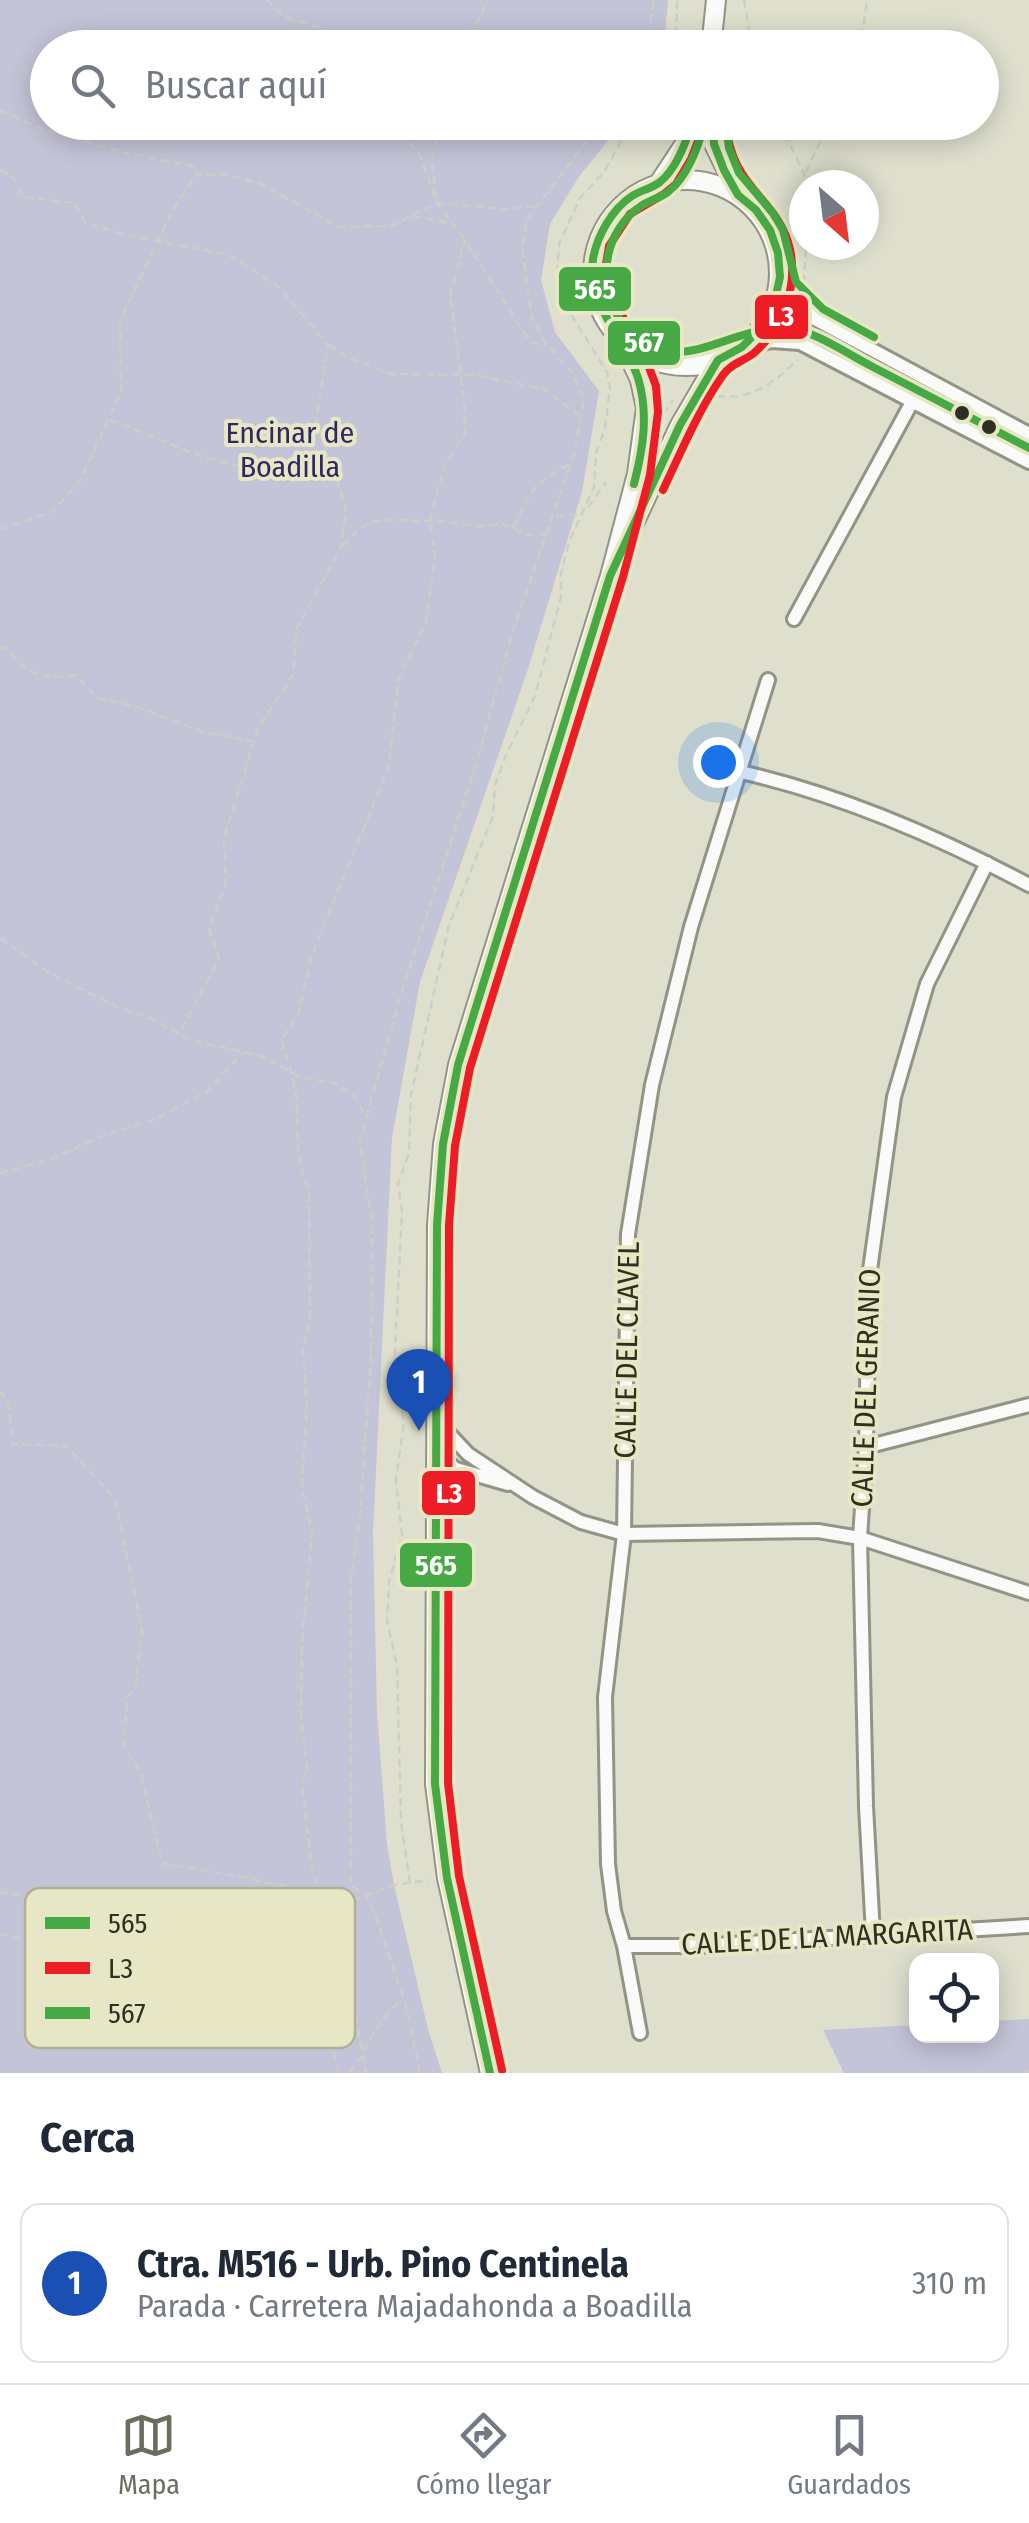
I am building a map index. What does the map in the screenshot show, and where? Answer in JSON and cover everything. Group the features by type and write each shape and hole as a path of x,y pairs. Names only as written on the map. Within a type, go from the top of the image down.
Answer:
{"street":[{"path":"713,30 716,0"},
{"path":"659,183 687,140"},
{"path":"714,140 738,194"},
{"path":"490,2073 447,1878 435,1784 435,1453 443,1144 458,1064 610,576 637,474 646,408 640,380 622,342 604,320 594,293 592,266 598,238 613,214 633,195 659,183 686,179 713,183 738,194 756,210 770,230 778,253 780,277 774,304 761,328 742,348"},
{"path":"780,277 812,318 1029,434"},
{"path":"622,342 643,356 667,364 692,366 772,341 800,343 1029,462"},
{"path":"610,576 680,425 718,360"},
{"path":"794,620 912,402"},
{"name":"CALLE DEL CLAVEL","path":"640,2034 608,1864 605,1697 624,1534 631,1216 652,1085 682,962 768,680"},
{"path":"741,772 818,792 882,816 1029,885"},
{"name":"CALLE DEL GERANIO","path":"874,1934 865,1787 860,1538 869,1277 894,1097 927,984 987,862"},
{"path":"866,1447 1029,1406"},
{"path":"438,1422 468,1454 515,1486 582,1522 624,1534 818,1531 860,1538 1029,1593"},
{"path":"435,1453 456,1469 515,1486"},
{"path":"435,1526 450,1492 462,1481 476,1477"},
{"name":"CALLE DE LA MARGARITA","path":"624,1946 698,1946 1029,1926"}],"path":[{"path":"267,0 286,17 324,30"},
{"path":"473,30 488,0"},
{"path":"650,30 654,0"},
{"path":"676,30 677,0"},
{"path":"744,0 749,30"},
{"path":"863,30 867,0"},
{"path":"0,110 30,124"},
{"path":"87,140 126,154 192,166 196,174"},
{"path":"408,140 420,156 437,203 530,342 547,345"},
{"path":"436,140 432,162 437,203"},
{"path":"354,1888 351,1886 351,1578 360,1516 371,1360 372,1222 360,1142 398,1004 476,764 515,624 572,464 584,399 570,370 547,345 532,318 522,248 527,219 588,140"},
{"path":"584,514 594,486 596,453 610,388 606,372 576,326 557,276 560,244 580,198 604,172 622,140"},
{"path":"789,140 804,170"},
{"path":"807,170 821,140"},
{"path":"0,171 11,174 24,197 75,202 84,223 229,256 280,287 328,344 348,358 392,374 459,374 510,380 544,389 581,416"},
{"path":"196,174 230,176 261,184 338,226 391,226 437,203 508,209 538,206"},
{"path":"0,530 52,511 80,481 121,392 120,320 175,206 196,174"},
{"path":"411,216 451,223"},
{"path":"320,1888 312,1874 300,1716 312,1532 302,1488 307,1402 303,1347 310,1322 309,1190 299,1171 292,1073 282,1040 298,1015 312,955 389,766 398,680 426,622 435,557 430,520 445,464 465,433 450,296 465,240"},
{"path":"804,282 805,260"},
{"path":"328,344 316,420 346,508 342,546"},
{"path":"109,420 180,445 196,456 248,468 329,458"},
{"path":"512,528 528,492 541,480 572,464"},
{"path":"584,514 606,482"},
{"path":"555,516 584,514"},
{"path":"178,1034 219,959 209,929 226,884 224,838 258,728 293,675 298,628 342,546 358,529 373,521 502,524 529,535 548,534"},
{"path":"1,647 47,679 76,674 96,698 138,707 203,732 254,741"},
{"path":"0,938 48,972 190,1040 261,1056 292,1073 335,1083 354,1096 367,1118"},
{"path":"0,1173 49,1160 100,1136 156,1120 206,1092 244,1052"},
{"path":"0,1392 8,1401 12,1444 67,1446 116,1499 142,1628 123,1745 141,1774 162,1863 284,1888"},
{"path":"355,1900 394,1885 447,1878"},
{"path":"355,1888 367,1896 404,1999 420,2073"},
{"path":"0,1892 25,1895"},
{"path":"0,1943 2,1935"},
{"path":"349,2073 384,2014 404,1999"},
{"path":"355,2011 366,2073"},
{"path":"332,2048 339,2073"}],"green space":[{"name":"Encinar de Boadilla","path":"0,0 668,0 665,30 30,30 30,140 608,140 578,178 550,224 541,280 555,332 599,391 582,492 528,669 420,982 392,1138 373,1533 377,1712 394,1885 442,2073 0,2073"},
{"path":"1029,2019 1029,2073 844,2073 823,2030 909,2025 909,2043 999,2043 999,2021"}],"transit line":[{"name":"565","path":"634,484 644,431 641,391 632,363 595,291 593,259 602,232 618,208 660,182 686,140"},
{"name":"L3","path":"502,2070 459,1876 448,1783 449,1225 455,1146 470,1068 623,577 650,475 658,412 656,386 608,289 605,270 609,246 630,214 676,184 698,140"},
{"name":"567","path":"699,140 681,178 668,192 629,216 612,241 607,272 610,298 621,321 642,342 664,351 687,351 757,331 781,328 805,332 1029,448"},
{"name":"565","path":"490,2073 447,1878 435,1784 437,1225 443,1144 458,1065 610,576 680,425 718,360 742,347 761,328 774,304 780,277 778,253 770,230 756,210 738,195 714,140"},
{"name":"L3","path":"663,490 714,388 729,368 754,353 773,332 790,292 792,263 784,231 745,178 728,140"},
{"name":"567","path":"728,140 739,173 783,230 796,282 823,309 874,337"}],"place":[{"name":"Ctra. M516 - Urb. Pino Centinela","path":"419,1431"}]}
